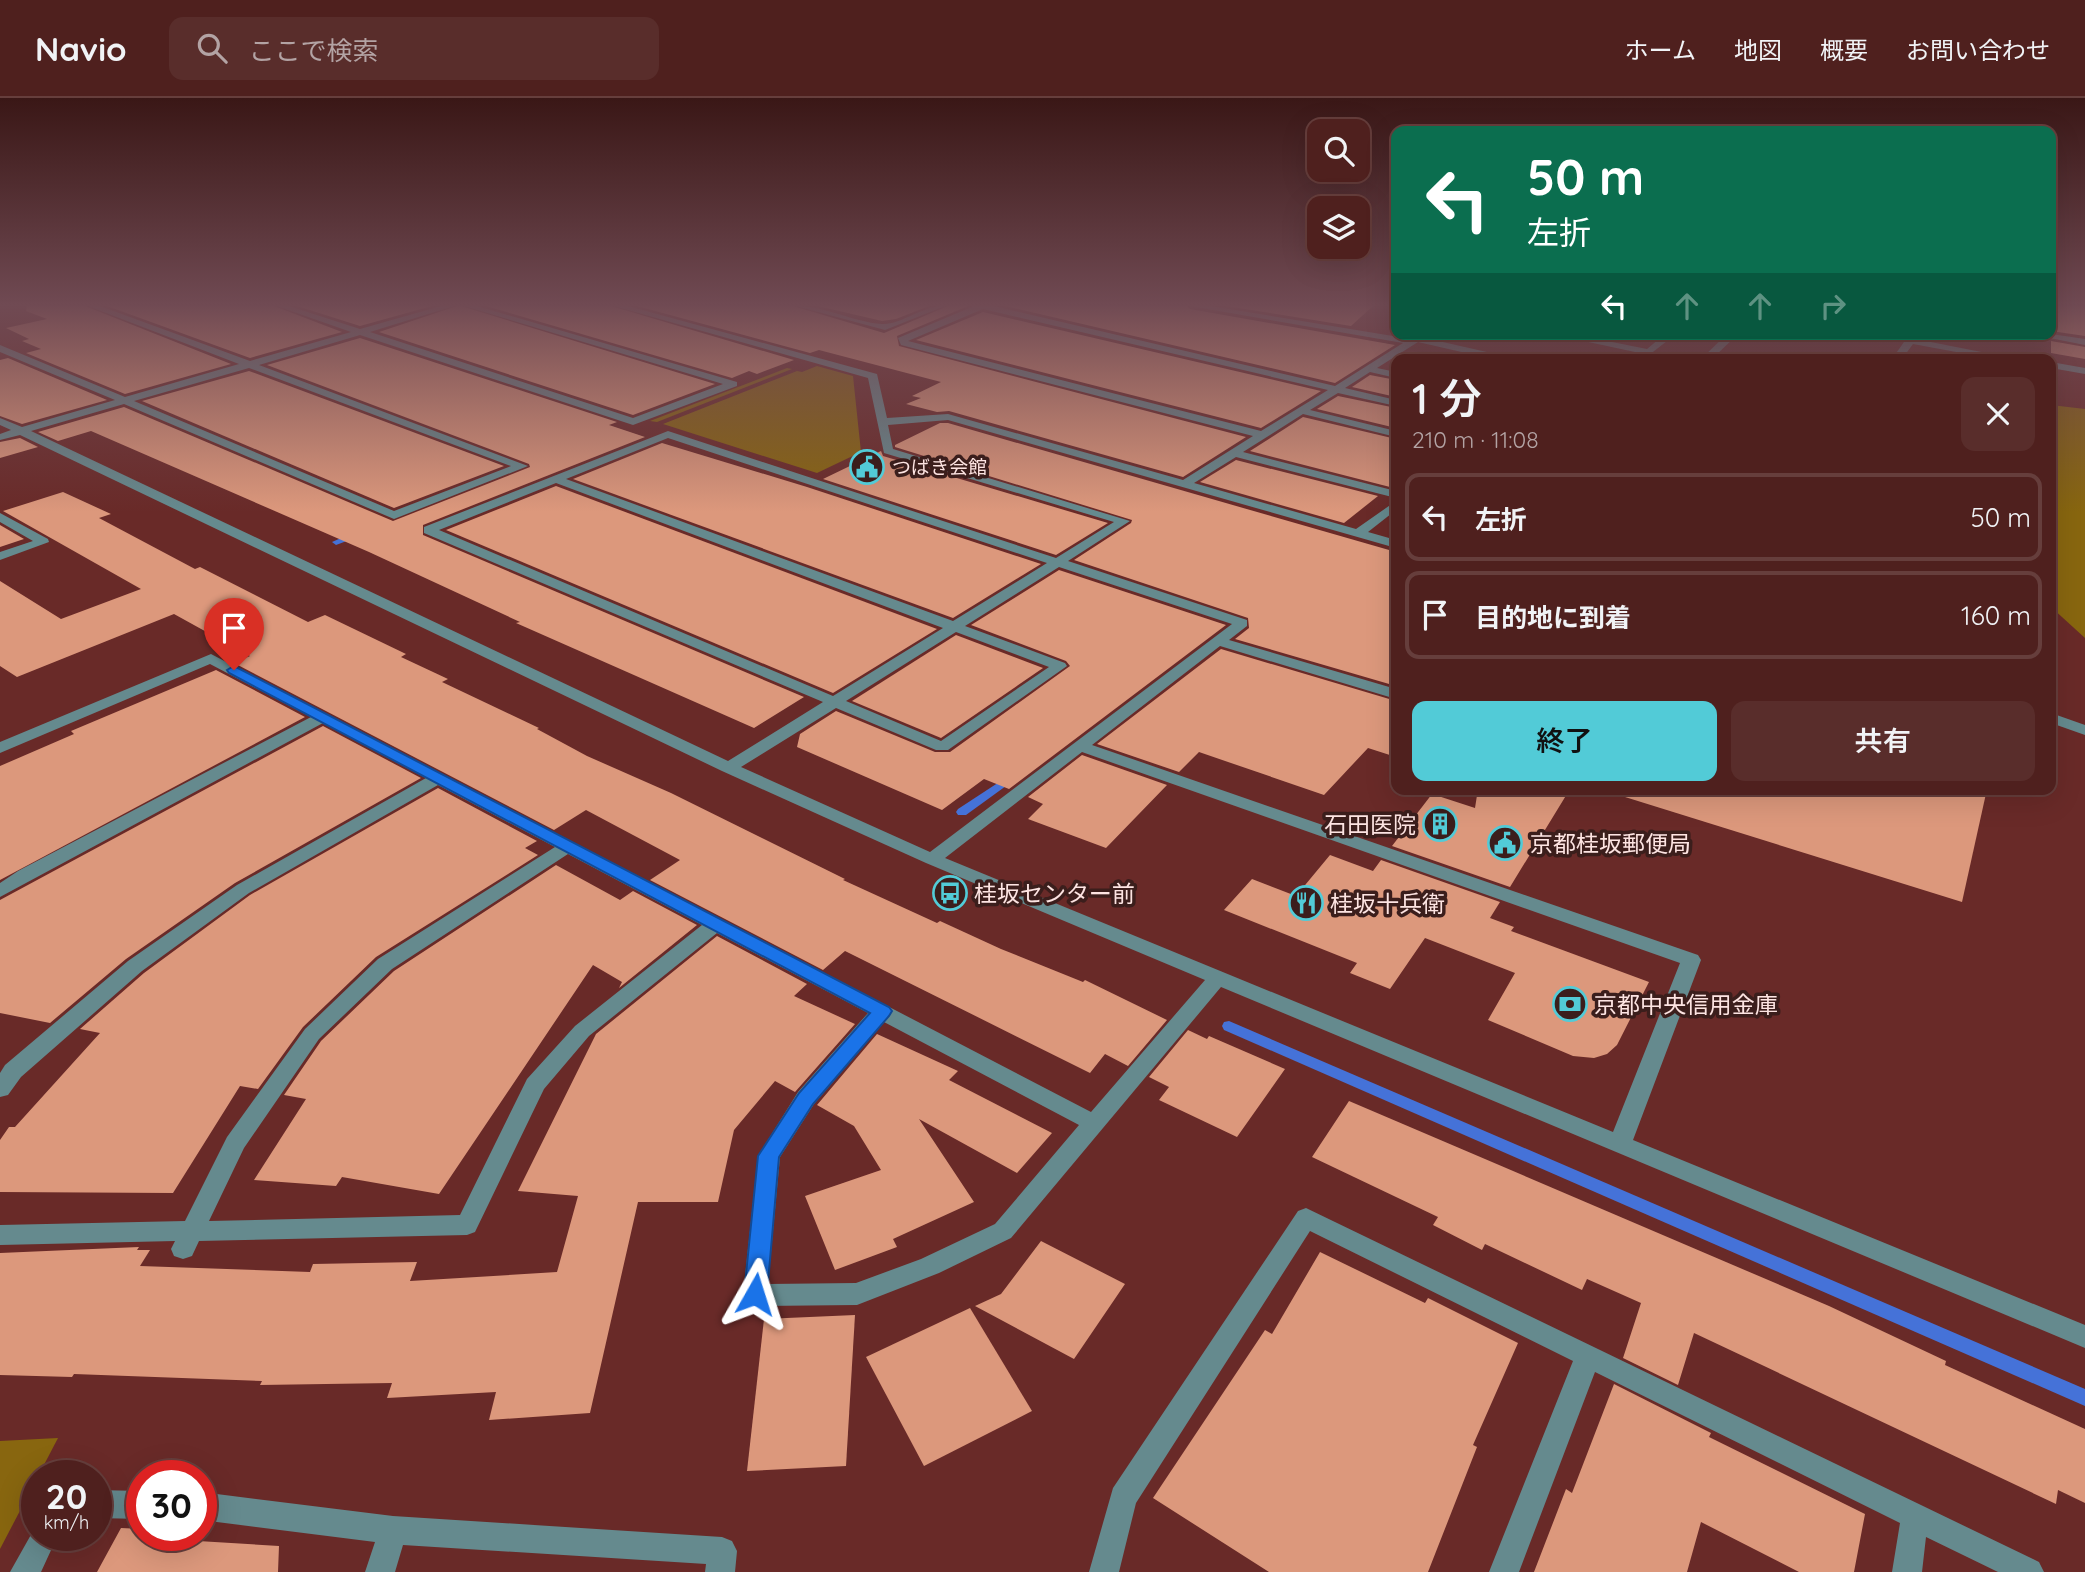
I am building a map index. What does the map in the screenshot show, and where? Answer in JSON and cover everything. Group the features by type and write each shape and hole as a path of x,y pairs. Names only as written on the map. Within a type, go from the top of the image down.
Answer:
{"street":[{"path":"63,375 394,515 522,466 278,375"},
{"path":"0,437 213,375"},
{"path":"490,375 633,422 733,384 702,375"},
{"path":"728,768 1124,521 888,451 873,376 869,375"},
{"path":"1028,375 1262,435"},
{"path":"1276,375 1391,402"},
{"path":"1184,484 1359,375"},
{"path":"1302,411 1391,433"},
{"path":"882,422 948,417 1391,543"},
{"path":"0,421 728,768 932,859 2085,1337"},
{"path":"556,478 1060,666 942,747 428,530 556,478 668,434 1241,623 932,859"},
{"path":"1234,453 1391,494"},
{"path":"1359,533 1391,509"},
{"path":"0,556 43,541 1,518"},
{"path":"1219,641 1391,693"},
{"path":"0,748 211,658 1094,1123"},
{"path":"0,891 24,875 323,717"},
{"path":"2056,720 2085,730"},
{"path":"1080,746 1691,960 1620,1144"},
{"path":"0,1089 13,1071 135,966 243,889 438,778"},
{"path":"187,1240 235,1143 312,1034 385,964 568,846"},
{"path":"0,1235 187,1240 467,1225 535,1085 582,1031 716,924"},
{"path":"882,1011 806,1098 769,1156 755,1294 857,1294 930,1266 1003,1231 1218,977"},
{"path":"1104,1572 1124,1498 1306,1217 2029,1572"},
{"path":"1504,1572 1588,1356"},
{"path":"217,1507 393,1530 722,1551 720,1572"},
{"path":"1907,1572 1915,1516"},
{"path":"380,1572 393,1530"},
{"path":"25,1572 36,1551"}],"shaded area":[{"path":"769,375 777,375 657,422 650,421"},
{"path":"787,375 849,375 853,376 861,452 817,473 663,424"},
{"path":"2056,406 2085,409 2085,638 2056,612"},
{"path":"58,1438 47,1460 21,1460 21,1509 0,1549 0,1441"}],"building":[{"path":"0,375 48,375 107,400 22,424 0,416"},
{"path":"79,375 193,375 125,394"},
{"path":"235,375 259,375 504,466 394,508 142,401"},
{"path":"293,375 473,375 617,422 609,425 645,437 423,525 423,535 804,697 754,728 516,623 520,622 369,552 91,431 58,441 38,432 124,407 393,521 530,467 529,464"},
{"path":"510,375 685,375 715,384 633,415"},
{"path":"913,375 1009,375 1246,437 1183,477 949,411 937,412 906,404 921,398 912,396 941,382"},
{"path":"1052,375 1252,375 1321,391 1261,428"},
{"path":"1300,375 1348,375 1335,383"},
{"path":"1370,375 1391,379 1391,396 1352,387"},
{"path":"1338,396 1391,407 1391,427 1317,409"},
{"path":"1303,417 1391,438 1391,486 1390,487 1250,451"},
{"path":"940,423 948,423 1391,551 1391,685 1235,639 1249,628 1248,618 1074,560 1132,520 895,445"},
{"path":"20,438 38,447 0,458 0,442"},
{"path":"662,443 807,487 1041,564 953,618 573,479"},
{"path":"881,451 883,456 1108,523 1056,555 823,479"},
{"path":"1236,460 1378,496 1344,523 1200,482"},
{"path":"556,486 937,629 833,693 446,530"},
{"path":"63,492 111,514 99,518 195,569 200,567 308,622 325,615 406,654 401,657 448,679 442,682 539,728 537,729 587,756 671,793 845,879 843,880 937,923 940,921 1001,949 1083,982 1085,980 1167,1020 1128,1066 1105,1054 1090,1073 845,951 823,970 650,880 680,860 586,810 554,830 234,663 250,656 174,614 17,677 0,666 0,581 61,619 141,589 3,511"},
{"path":"0,525 24,539 0,547"},
{"path":"1059,570 1226,625 1009,789 984,779 942,810 797,747 800,734 836,711 935,752 950,752 1070,666 1066,661 971,625"},
{"path":"956,635 1043,668 941,738 852,701"},
{"path":"1221,649 1391,700 1391,755 1368,748 1324,795 1199,752 1179,772 1097,744"},
{"path":"216,670 305,717 0,880 0,766 74,734 71,731"},
{"path":"323,726 421,778 235,883 126,959 50,1023 0,1013 0,900"},
{"path":"1082,755 1167,785 1106,848 1028,819 1043,804 1028,797"},
{"path":"438,788 537,841 525,848 538,855 376,957 303,1027 258,1089 240,1086 173,1193 0,1192 0,1140 9,1127 15,1127 100,1033 80,1029 144,973 250,895"},
{"path":"1431,795 1475,808 1477,795 1566,795 1510,887 1392,846"},
{"path":"1625,795 1986,795 1962,902"},
{"path":"1330,855 1373,871 1381,860 1500,902 1490,918 1514,927 1511,931 1649,982 1617,1045 1607,1054 1594,1058 1573,1056 1488,1020 1515,973 1425,938 1390,989 1350,973 1357,963 1224,910 1252,879 1296,896"},
{"path":"556,865 620,900 633,891 697,925 619,988 622,982 593,965 439,1194 342,1177 336,1186 254,1180 306,1099 284,1095 321,1041 394,971"},
{"path":"717,936 807,984 794,996 855,1024 795,1092 775,1081 734,1130 718,1202 638,1202 590,1413 489,1420 496,1392 387,1398 392,1383 260,1385 262,1381 74,1374 72,1377 0,1375 0,1253 139,1247 137,1250 150,1250 140,1266 310,1272 313,1264 417,1262 410,1281 557,1272 578,1196 518,1191 596,1034"},
{"path":"1188,1030 1207,1039 1209,1036 1285,1069 1237,1137 1159,1100 1169,1087 1149,1077"},
{"path":"877,1034 958,1071 949,1080 1052,1133 1017,1173 919,1119 974,1202 893,1239 897,1247 835,1270 805,1196 881,1170 854,1126 817,1105"},
{"path":"1349,1101 1829,1306 1946,1361 1945,1365 2085,1429 2085,1503 2058,1490 2056,1504 1694,1333 1678,1385 1623,1358 1641,1303 1587,1279 1582,1290 1485,1244 1482,1250 1433,1225 1438,1217 1312,1157"},
{"path":"1041,1241 1125,1284 1074,1359 975,1306 1001,1294"},
{"path":"1320,1252 1425,1303 1428,1298 1518,1343 1473,1445 1477,1447 1428,1572 1269,1572 1153,1498 1265,1330 1272,1334"},
{"path":"970,1308 1032,1411 924,1466 866,1357"},
{"path":"855,1315 846,1466 747,1471 764,1319"},
{"path":"1614,1384 1711,1433 1709,1437 1865,1514 1854,1572 1799,1572 1701,1522 1687,1572 1534,1572 1566,1489 1572,1493"},
{"path":"121,1528 126,1528 126,1551 217,1551 217,1542 279,1546 278,1572 97,1572 108,1551 112,1551 112,1544"}],"waterway":[{"path":"336,542 357,534"},
{"path":"962,812 1013,776"},
{"path":"1229,1026 2085,1398"}],"place":[{"name":"つばき会館","path":"867,467"},
{"name":"石田医院","path":"1440,824"},
{"name":"京都桂坂郵便局","path":"1505,843"},
{"name":"桂坂センター前","path":"950,893"},
{"name":"桂坂十兵衛","path":"1306,903"},
{"name":"京都中央信用金庫","path":"1570,1004"}],"route":[{"path":"234,670 882,1011 806,1098 769,1156 755,1294"}]}
